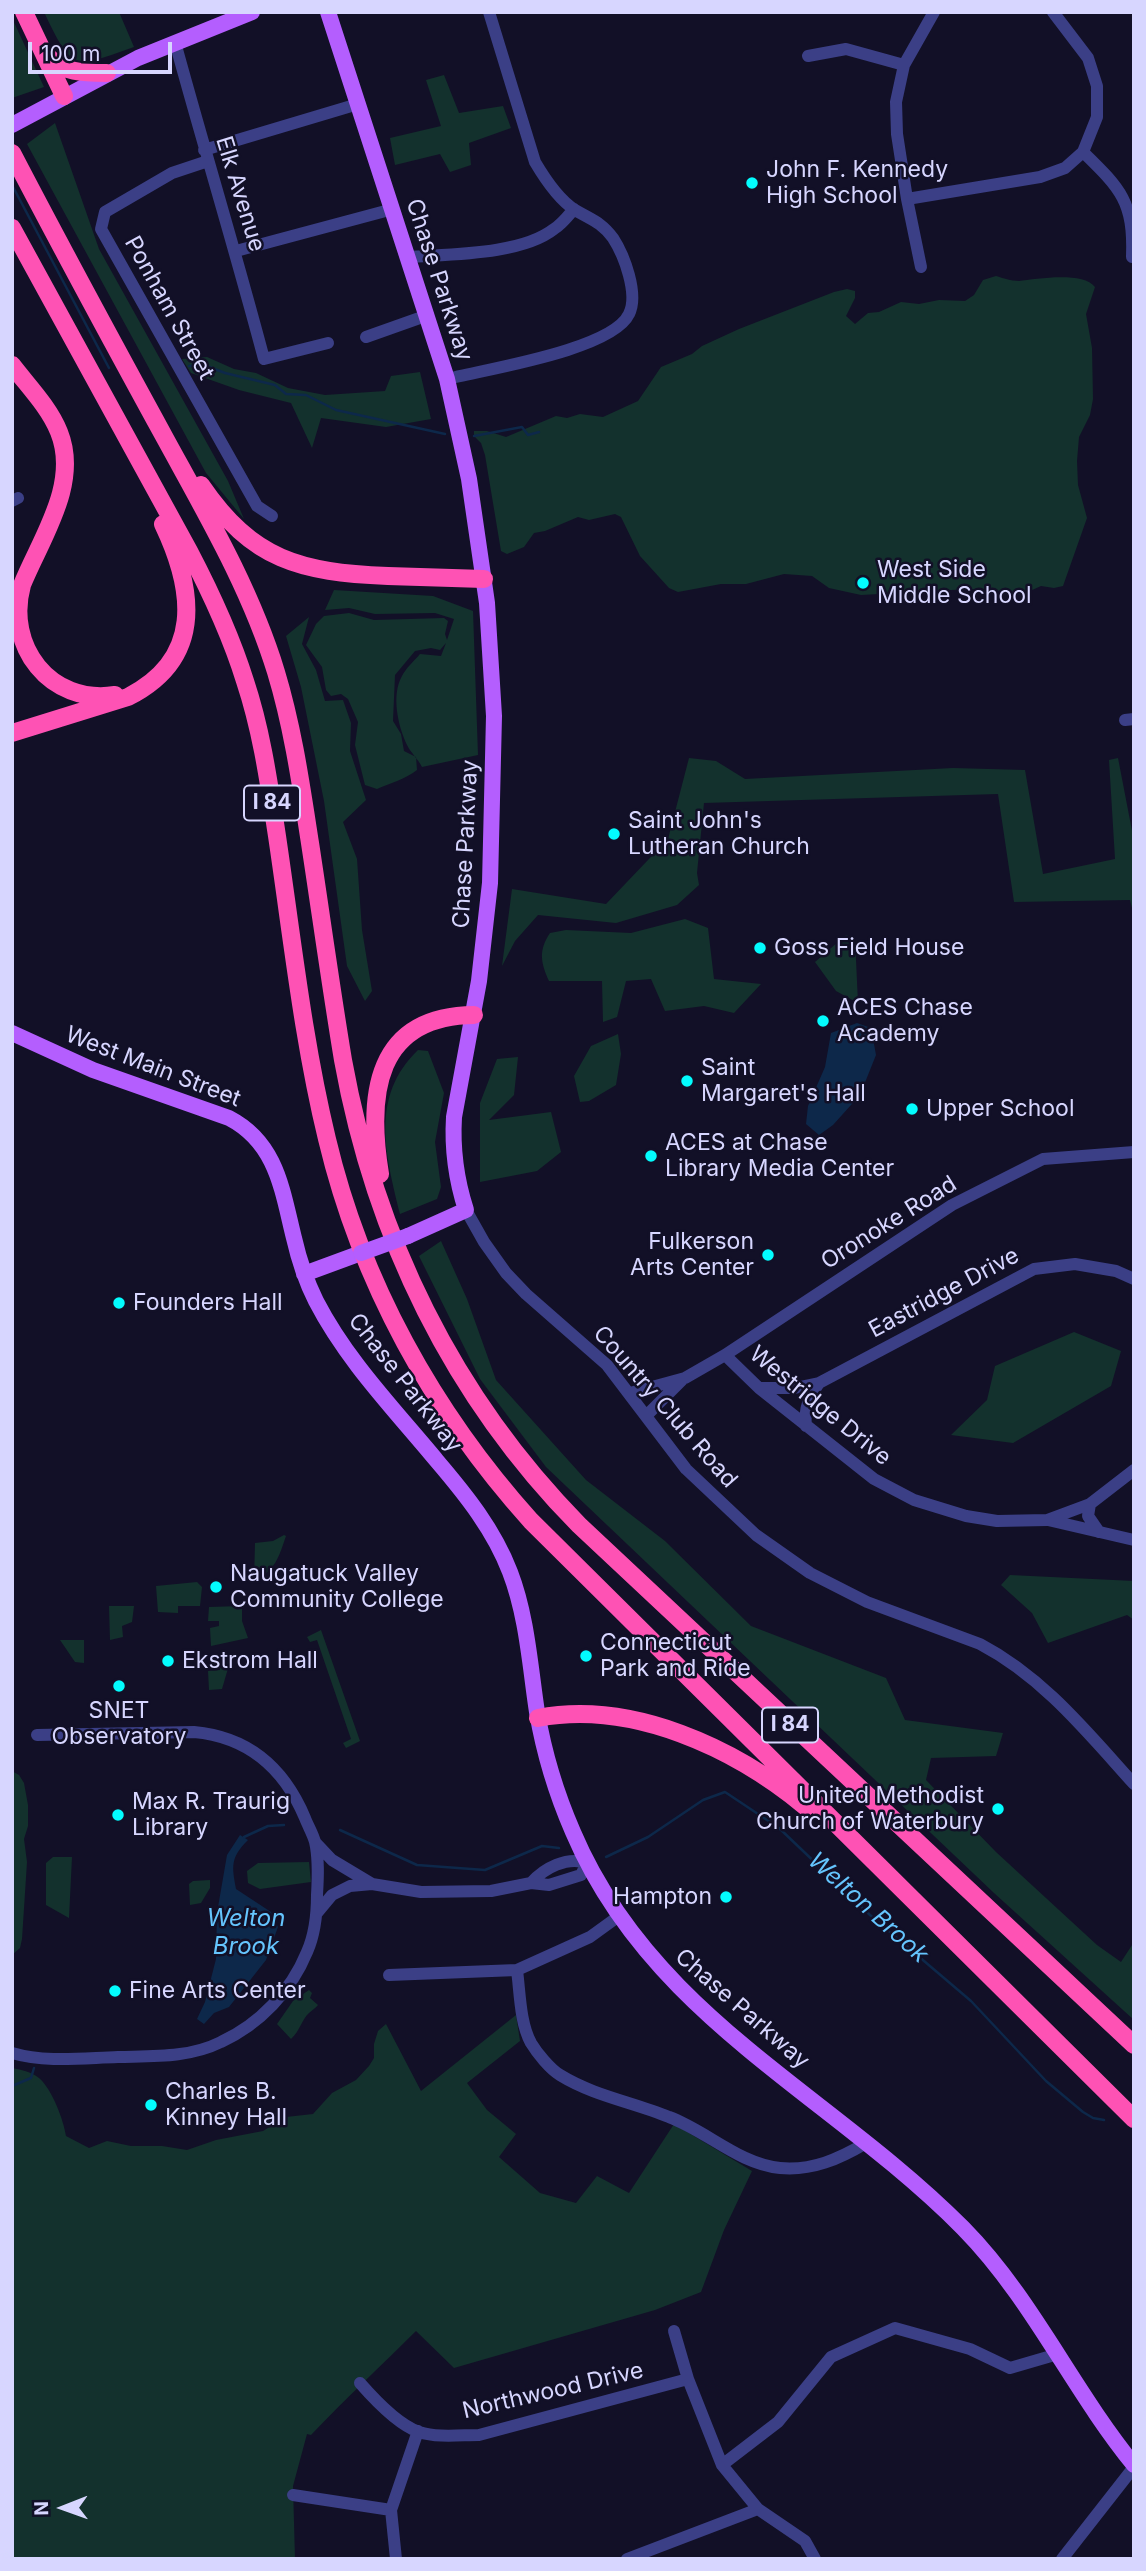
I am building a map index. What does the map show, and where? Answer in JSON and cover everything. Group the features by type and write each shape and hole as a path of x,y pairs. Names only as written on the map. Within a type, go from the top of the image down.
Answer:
{"highway":[{"path":"24,12 64,96"},
{"path":"42,50 56,64 68,70 107,73"},
{"path":"12,142 31,189"},
{"name":"I 84","path":"12,153 235,569 251,604 276,674 295,747 340,1037 358,1131 388,1229 434,1329 470,1390 510,1447 555,1501 629,1574 1134,2045"},
{"name":"I 84","path":"12,228 206,585 235,650 246,683 265,764 312,1065 326,1136 341,1193 357,1238 405,1344 463,1437 531,1521 1134,2119"},
{"path":"12,733 128,697 163,674 174,659 184,629 185,596 178,561 68,330"},
{"path":"12,365 53,419 59,432 66,472 60,499 18,599 18,626 25,647 47,676 81,694 94,696 125,693 141,688 163,674"},
{"path":"145,402 219,509 242,534 266,551 292,563 323,571 484,579"},
{"path":"417,1295 380,1174 374,1121 377,1089 392,1054 415,1027 437,1018 474,1015"},
{"path":"538,1718 579,1713 630,1720 682,1735 742,1763 795,1798 953,1939"}],"main road":[{"path":"12,125 107,73 175,42 252,12"},
{"name":"Chase Parkway","path":"328,12 447,379 471,490 484,579 491,647 494,752 490,883 474,1015 456,1107 453,1138 457,1177 466,1210"},
{"name":"West Main Street","path":"12,1033 93,1070 222,1115 250,1132 267,1152 277,1172 304,1274"},
{"path":"304,1274 427,1228 466,1210"},
{"name":"Chase Parkway","path":"304,1274 328,1324 346,1352 467,1497 493,1535 512,1576 518,1598 538,1718 555,1786 587,1863 619,1916 658,1966 688,1997 946,2211 984,2250 1031,2311 1102,2425 1134,2466"}],"street":[{"path":"447,379 588,345 616,329 630,313 631,289 625,260 613,239 598,221 574,209 547,183 535,162 489,12"},
{"path":"921,267 897,134 896,102 904,65 934,12"},
{"path":"907,198 1041,177 1065,168 1083,152 1097,117 1097,86 1088,58 1053,12"},
{"name":"Elk Avenue","path":"175,42 206,156 236,251 264,359 328,343"},
{"path":"808,56 846,49 904,65"},
{"path":"206,156 358,103"},
{"path":"1083,152 1115,183 1126,204 1133,227 1132,257"},
{"name":"Ponham Street","path":"206,156 105,212 101,229 257,506 272,516"},
{"path":"236,251 393,209"},
{"path":"409,257 482,252 523,244 553,230 574,209"},
{"path":"366,337 428,315"},
{"name":"Oronoke Road","path":"646,1416 685,1378 725,1355 952,1205 1043,1159 1134,1152"},
{"name":"Country Club Road","path":"466,1210 506,1273 526,1294 595,1353 630,1393 686,1469 729,1511 775,1550 810,1573 867,1602 972,1640 1025,1671 1051,1694 1134,1784"},
{"name":"Eastridge Drive","path":"759,1388 794,1388 819,1383 1034,1269 1075,1264 1115,1271 1134,1279"},
{"name":"Westridge Drive","path":"725,1355 759,1388 874,1479 914,1500 966,1516 998,1521 1047,1520 1090,1504 1134,1470"},
{"name":"Oronoke Road","path":"630,1393 685,1378"},
{"path":"806,1426 808,1400 819,1383"},
{"path":"1090,1504 1088,1516 1100,1532"},
{"path":"1047,1520 1134,1540"},
{"path":"12,2053 42,2059 165,2056 194,2052 220,2043 244,2030 266,2013 285,1990 309,1950 317,1913 318,1873 315,1842 298,1802 283,1777 256,1753 220,1735 184,1732 37,1735"},
{"path":"315,1842 332,1860 372,1884"},
{"path":"317,1913 332,1895 350,1886 372,1884 421,1892 457,1892 491,1891 531,1883 545,1886 581,1875 587,1863 565,1861 544,1871 531,1883"},
{"path":"389,1975 517,1970 590,1937 619,1916"},
{"path":"517,1970 524,2024 531,2043 556,2073 583,2088 669,2117 732,2152 780,2168 809,2167 836,2161 866,2143"},
{"path":"722,2465 778,2422 831,2357 895,2328 970,2349 1010,2368 1058,2354"},
{"path":"674,2331 688,2379 722,2465 758,2509 805,2541 815,2559"},
{"name":"Northwood Drive","path":"360,2384 394,2415 418,2431 479,2435 688,2379"},
{"path":"396,2559 391,2510 418,2431"},
{"path":"1062,2559 1134,2466"},
{"path":"293,2494 391,2510"},
{"path":"627,2559 758,2509"}],"green space":[{"path":"44,12 119,12 134,47 98,59 77,60 61,45"},
{"path":"12,18 44,87 12,98"},
{"path":"444,75 459,113 503,106 511,128 469,143 471,165 450,172 440,154 395,165 390,138 441,126 426,80"},
{"path":"55,123 99,249 228,481 244,519 206,473 27,144"},
{"path":"996,276 1019,281 1080,279 1095,287 1086,314 1092,348 1093,399 1090,415 1079,437 1077,461 1078,485 1087,518 1063,586 1041,586 1021,595 969,589 861,595 829,588 812,576 784,574 746,584 721,584 678,592 669,588 640,556 621,517 615,514 589,520 578,517 534,533 524,547 507,554 501,551 485,455 474,431 487,431 506,437 556,416 567,418 580,414 603,417 638,401 661,367 739,329 834,292 847,289 855,291 855,298 846,316 855,324 868,313 879,312 901,302 919,304 939,300 965,301 974,295 983,280"},
{"path":"207,357 234,369 256,373 288,388 325,395 385,391 391,376 420,372 431,419 386,427 321,418 312,448 291,403 239,390 191,373 182,359"},
{"path":"334,590 433,596 473,611 478,755 422,767 416,758 417,770 408,776 377,789 365,785 355,745 358,722 348,699 341,694 331,696 326,690 322,667 306,645 316,624 324,616 349,613 374,620 444,618 448,621 445,634 447,640 454,619 435,613 375,614 349,608 325,610","holes":["446,643 441,656 420,654 406,670 399,684 396,701 399,720 407,745 415,756 404,751 401,734 393,721 395,675 415,651 431,648 440,650"]},
{"path":"309,617 302,644 316,670 325,701 343,700 351,723 350,751 366,800 343,822 357,859 362,930 372,991 365,1001 347,966 324,801 301,687 286,636"},
{"path":"689,758 716,761 745,779 953,768 1025,770 1043,874 1115,859 1109,760 1118,758 1134,841 1134,916 1130,900 1014,902 998,794 704,803 697,873 699,885 677,905 616,923 538,915 515,941 502,966 512,889 606,904 668,839"},
{"path":"685,919 708,928 714,979 761,984 734,1013 704,1006 665,1011 651,979 626,981 617,1017 603,1022 602,981 549,981 542,957 550,933 566,930 631,933"},
{"path":"846,935 855,938 858,1003 836,991 815,962"},
{"path":"618,1034 621,1054 616,1085 589,1101 580,1102 574,1076 591,1046"},
{"path":"418,1050 428,1051 444,1093 435,1142 441,1187 437,1199 400,1214 387,1149 387,1107 403,1068"},
{"path":"518,1057 514,1095 489,1120 551,1112 561,1152 537,1171 480,1182 480,1103 497,1059"},
{"path":"441,1241 467,1299 496,1380 586,1480 665,1541 751,1626 886,1678 905,1720 1003,1733 996,1756 931,1758 926,1780 996,1852 1097,1945 1121,1962 1134,1942 1134,2020 994,1893 546,1467 480,1379 419,1256"},
{"path":"1074,1332 1121,1351 1111,1386 1013,1443 951,1435 987,1400 995,1366"},
{"path":"286,1536 275,1563 267,1573 254,1581 255,1543 273,1541"},
{"path":"1010,1575 1134,1581 1134,1620 1127,1615 1048,1643 1032,1613 1001,1585"},
{"path":"197,1582 202,1587 200,1606 178,1606 178,1613 158,1612 156,1586"},
{"path":"109,1606 134,1606 132,1622 122,1626 123,1637 110,1640"},
{"path":"242,1606 242,1621 248,1638 211,1646 210,1628 219,1626 219,1621 208,1621 209,1607"},
{"path":"321,1630 360,1741 346,1748 343,1743 351,1739 317,1640 310,1642 307,1637"},
{"path":"60,1640 84,1640 84,1663 75,1662"},
{"path":"227,1660 229,1665 222,1689 209,1690 208,1671 220,1670 220,1664"},
{"path":"12,1771 19,1775 24,1783 28,1826 24,1839 27,1862 22,1939 20,1948 12,1955"},
{"path":"53,1857 72,1857 69,1918 46,1905 46,1863"},
{"path":"309,1862 311,1882 260,1889 248,1883 247,1871 258,1863"},
{"path":"210,1880 210,1888 201,1903 190,1905 189,1884 193,1881"},
{"path":"309,1990 312,1993 310,1998 318,2005 291,2039 277,2024 293,2001"},
{"path":"516,2015 520,2041 467,2083 487,2110 516,2134 499,2157 540,2193 576,2203 597,2176 629,2193 674,2124 752,2171 724,2230 701,2292 655,2310 454,2368 416,2331 311,2435 307,2434 293,2486 295,2559 12,2559 12,2068 30,2073 44,2083 57,2106 66,2136 89,2148 107,2141 131,2146 162,2146 187,2150 216,2140 263,2131 286,2117 313,2114 332,2093 356,2080 369,2066 374,2058 378,2031 386,2024 421,2091"}],"water":[{"path":"857,1023 871,1028 876,1055 860,1095 833,1125 819,1135 806,1124 808,1106 825,1067 831,1033"},
{"name":"Welton Brook","path":"240,1835 248,1840 235,1857 236,1889 271,1912 278,1927 266,1960 229,2007 214,2013 204,2024 197,2019 205,2002 216,1959 217,1913 227,1855"}],"waterway":[{"path":"12,185 109,368"},
{"path":"189,366 204,365 275,385 286,394 306,395 336,410 445,434"},
{"path":"474,436 522,427 528,435 539,432"},
{"name":"Welton Brook","path":"606,1857 648,1837 703,1800 725,1792 779,1828 870,1915 971,2001 1046,2081 1083,2112 1104,2120"},
{"name":"Welton Brook","path":"244,1837 268,1826 284,1825"},
{"name":"Welton Brook","path":"340,1830 417,1865 485,1870 542,1846 559,1848"},
{"name":"Welton Brook","path":"12,2086 31,2078 34,2068"}],"place":[{"name":"John F. Kennedy High School","path":"752,183"},
{"name":"West Side Middle School","path":"863,583"},
{"name":"Saint John's Lutheran Church","path":"614,834"},
{"name":"Goss Field House","path":"760,948"},
{"name":"ACES Chase Academy","path":"823,1021"},
{"name":"Saint Margaret's Hall","path":"687,1081"},
{"name":"Upper School","path":"912,1109"},
{"name":"ACES at Chase Library Media Center","path":"651,1156"},
{"name":"Fulkerson Arts Center","path":"768,1255"},
{"name":"Founders Hall","path":"119,1303"},
{"name":"Naugatuck Valley Community College","path":"216,1587"},
{"name":"Connecticut Park and Ride","path":"586,1656"},
{"name":"Ekstrom Hall","path":"168,1661"},
{"name":"SNET Observatory","path":"119,1686"},
{"name":"United Methodist Church of Waterbury","path":"998,1809"},
{"name":"Max R. Traurig Library","path":"118,1815"},
{"name":"Hampton","path":"726,1897"},
{"name":"Fine Arts Center","path":"115,1991"},
{"name":"Charles B. Kinney Hall","path":"151,2105"}]}
